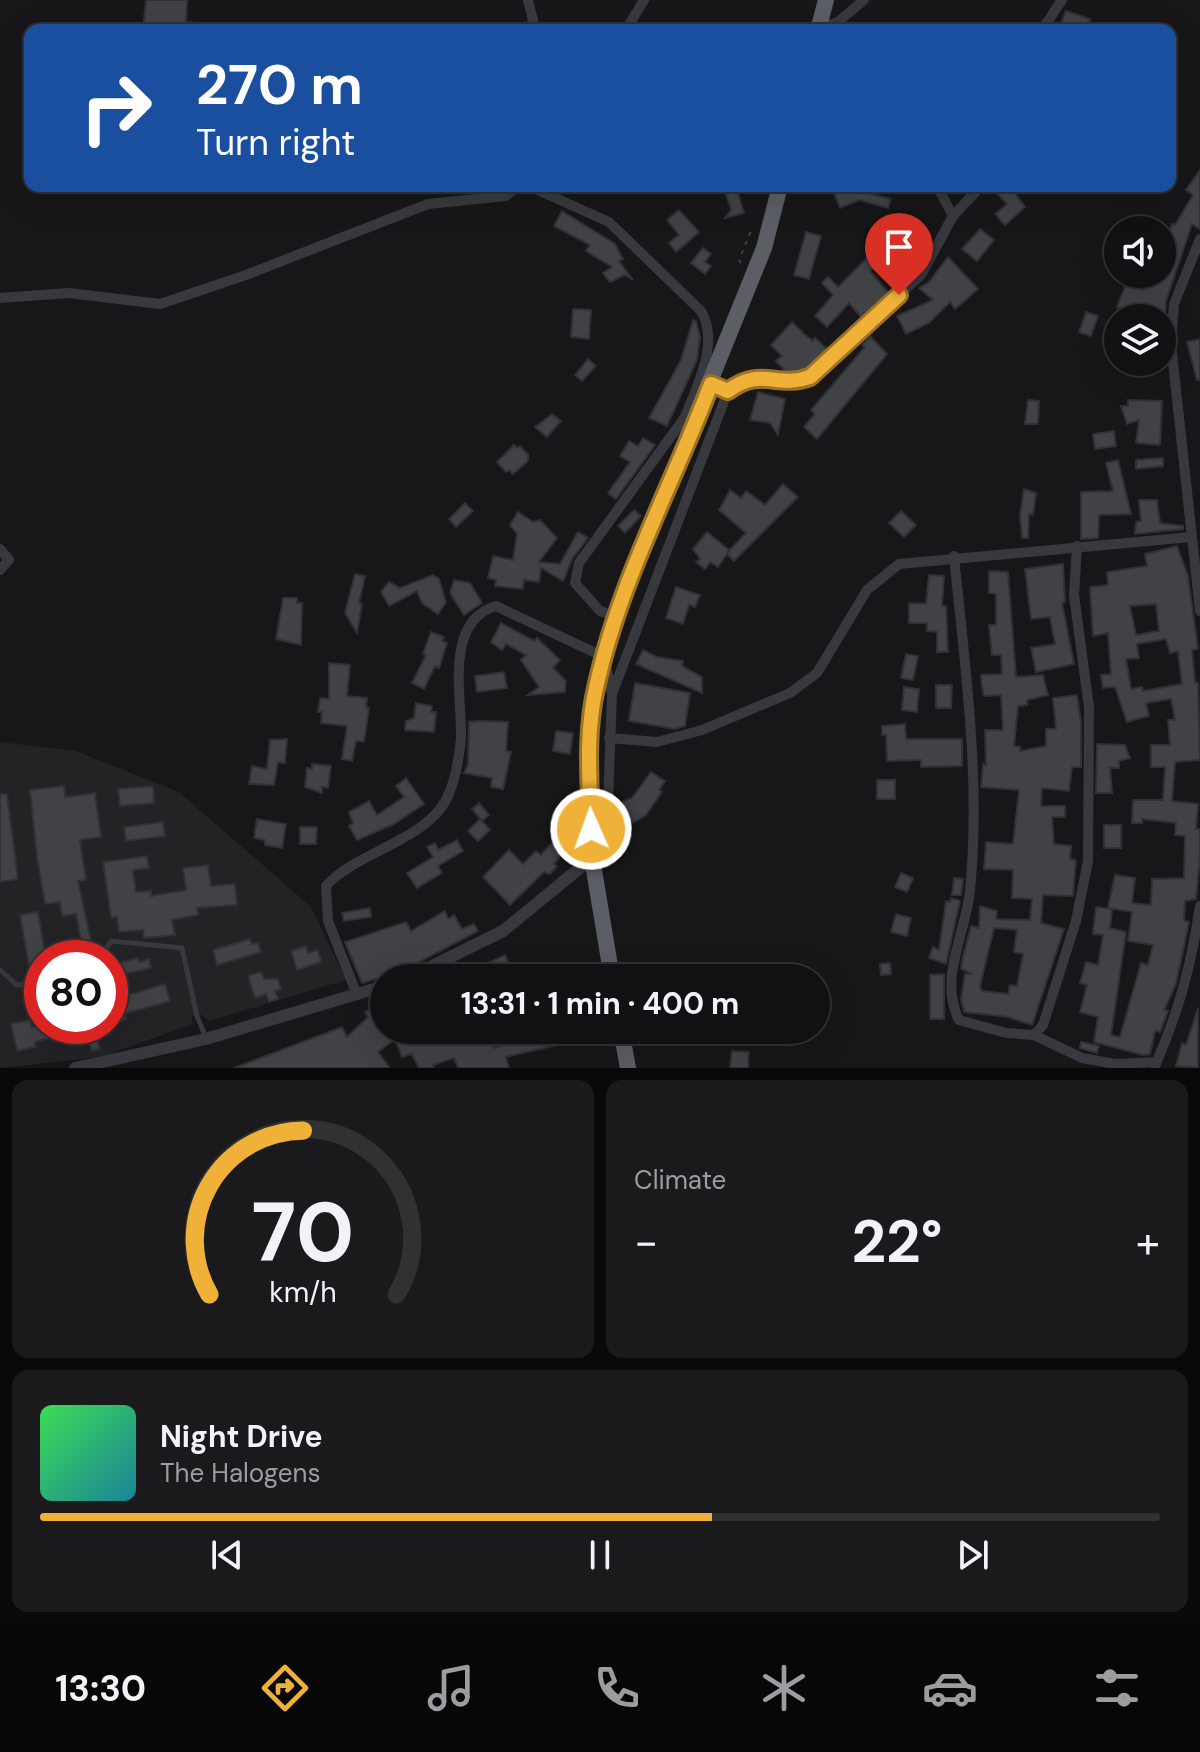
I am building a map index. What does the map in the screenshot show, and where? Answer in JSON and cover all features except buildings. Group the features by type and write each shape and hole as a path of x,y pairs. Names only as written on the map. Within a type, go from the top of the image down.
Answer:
{"highway":[{"path":"820,24 826,0"},
{"path":"610,964 592,858 588,740 604,657 615,616 691,420 711,384 764,248 778,192"},
{"path":"624,1044 628,1068"}],"street":[{"path":"528,0 531,24"},
{"path":"630,24 644,0"},
{"path":"833,24 864,0"},
{"path":"1046,24 1062,0"},
{"path":"0,298 69,293 160,304 246,275 428,204 506,196 510,192"},
{"path":"542,192 609,222 701,311 709,324 704,367 691,420 579,563 575,583 600,611 615,616"},
{"path":"940,192 953,216"},
{"path":"612,694 728,391 743,380 760,376 793,383 810,377 921,275 953,216 975,192"},
{"path":"1200,239 1174,304 1171,344 1200,611"},
{"path":"711,384 728,391"},
{"path":"609,738 657,742 702,730 790,693 817,673 867,590 899,564 954,556 1191,537"},
{"path":"1034,1035 1043,1025 1071,936 1088,861 1089,707 1074,595 1077,546"},
{"path":"0,549 9,560 0,570"},
{"path":"954,556 972,744 970,892 952,973 950,1002 959,1020 1006,1033 1034,1035 1082,1058 1115,1064 1155,1065 1178,1016 1192,962 1200,906"},
{"path":"638,560 658,568"},
{"path":"357,995 328,921 326,886 341,869 390,847 437,812 450,792 461,738 457,667 471,623 482,610 496,606 604,657 612,694 607,830 592,858 503,931 436,964"},
{"path":"75,1068 206,1039 370,991"}],"lane":[{"path":"128,943 182,948 197,1016 206,1039"},
{"path":"0,970 17,985 24,984"}],"shaded area":[{"path":"0,742 76,751 179,792 311,907 346,980 209,1021 202,1015 191,1017 193,1024 101,1057 0,1068"}],"route":[{"path":"591,829 588,740 595,689 615,616 711,384 728,391 743,380 760,376 793,383 810,377 899,295"}]}
